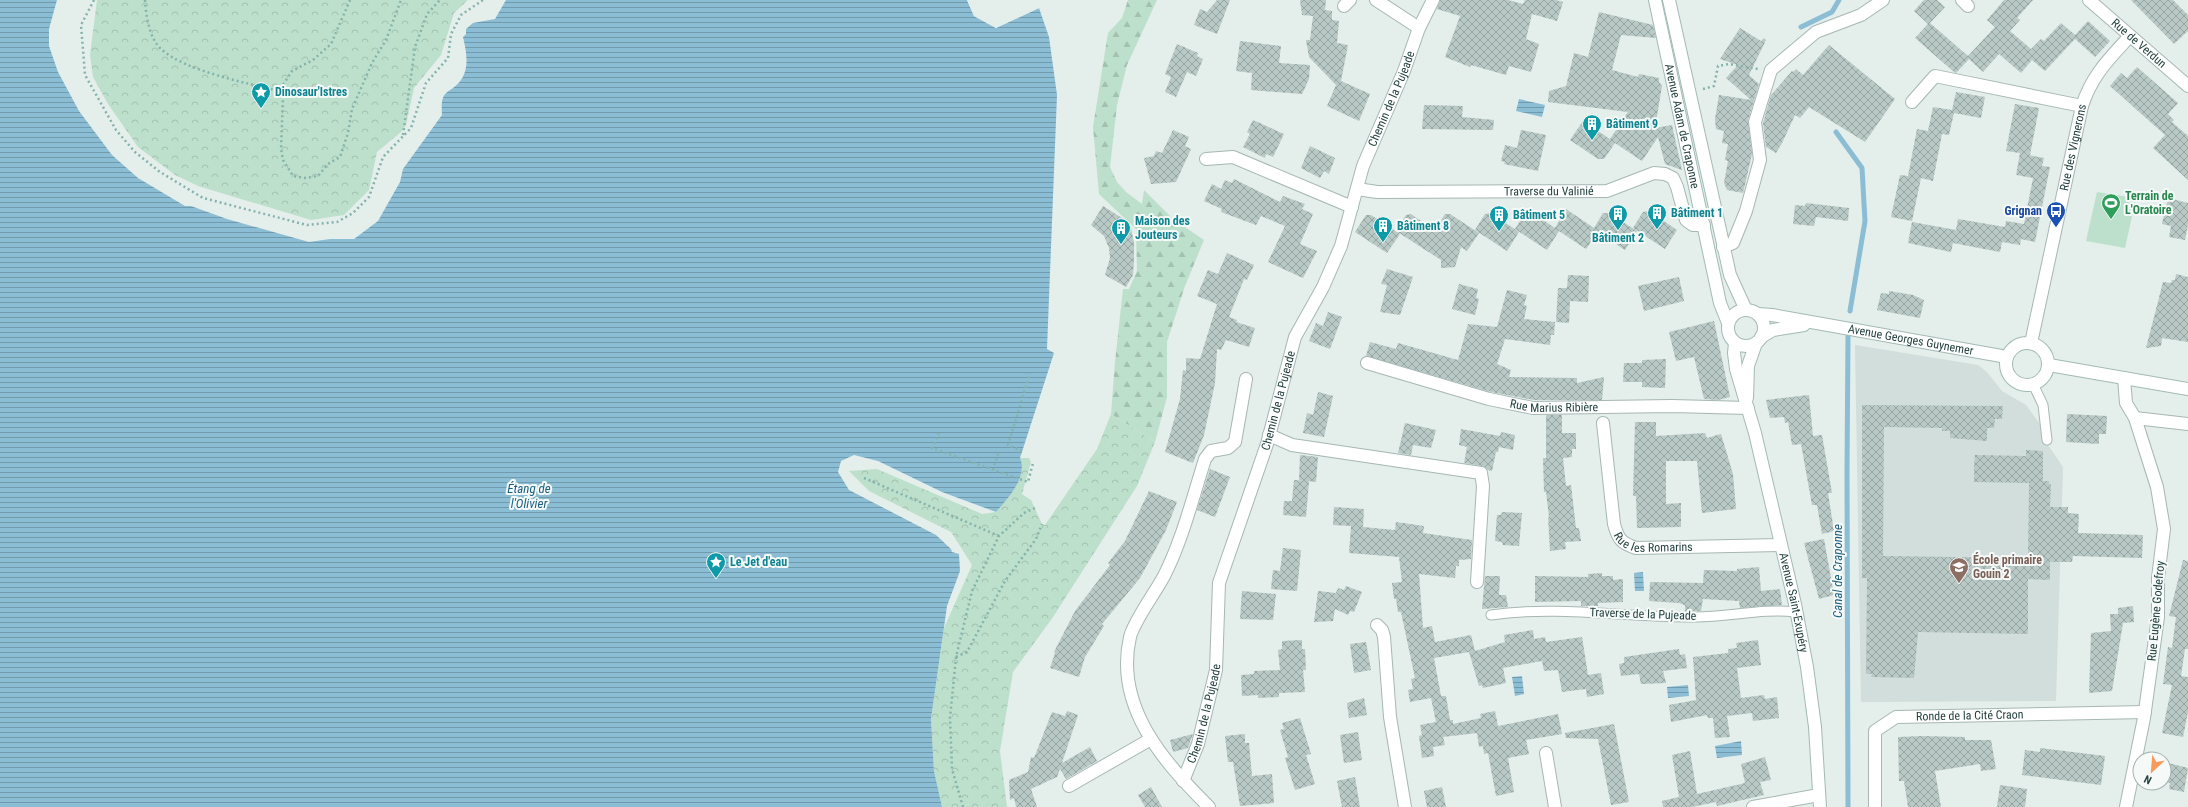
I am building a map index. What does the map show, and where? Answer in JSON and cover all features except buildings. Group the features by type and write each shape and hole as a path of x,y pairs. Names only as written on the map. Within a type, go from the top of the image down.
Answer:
{"street":[{"path":"1376,0 1420,28"},
{"name":"Chemin de la Pujeade","path":"1183,781 1198,744 1216,670 1219,583 1269,435 1295,337 1323,287 1341,246 1363,166 1433,0"},
{"name":"Avenue Adam de Craponne","path":"1655,0 1720,303 1728,322"},
{"name":"Avenue Adam de Craponne","path":"1669,0 1691,92 1730,275 1752,312"},
{"path":"1723,247 1733,243 1746,210 1760,160 1755,122 1771,70 1816,32 1861,14 1883,0"},
{"name":"Rue de Verdun","path":"2089,0 2188,86"},
{"name":"Rue des Vignerons","path":"2031,343 2082,106 2088,87 2106,63 2130,36"},
{"path":"1912,102 1935,76 2082,106"},
{"path":"1206,159 1233,157 1352,207"},
{"name":"Traverse du Valinié","path":"1357,189 1377,192 1607,191 1654,173 1665,174 1673,178 1686,220 1692,225 1704,224"},
{"path":"1747,405 1748,366 1764,325 1752,312"},
{"path":"1752,312 1814,324 1790,326 1772,330 1759,340 1746,346 1735,343 1728,334 1728,322 1735,313 1752,312"},
{"name":"Avenue Georges Guynemer","path":"1814,324 2007,357"},
{"path":"1735,343 1734,353 1736,369 1747,405"},
{"path":"2025,343 2031,343 2042,348 2046,353 2048,365 2042,379 2033,384 2020,383 2014,380 2007,370 2007,357 2014,347 2025,343"},
{"name":"Rue Marius Ribière","path":"1367,363 1489,399 1533,408 1747,405"},
{"path":"2048,365 2188,389"},
{"name":"Rue Eugène Godefroy","path":"2124,378 2126,403 2135,418 2158,487 2164,529 2158,578 2158,617 2145,712 2126,807"},
{"path":"1209,807 1183,781 1150,738 1132,703 1128,672 1130,637 1164,575 1205,459 1211,451 1228,448 1235,442 1246,379"},
{"name":"Avenue Saint-Exupéry","path":"1747,405 1796,612 1812,704 1820,801"},
{"path":"2135,418 2188,424"},
{"name":"Rue les Romarins","path":"1603,423 1614,524 1617,537 1627,545 1636,548 1781,545"},
{"path":"1269,435 1292,445 1481,473 1482,501 1477,582"},
{"path":"1377,625 1382,630 1384,637 1390,717 1405,807"},
{"name":"Ronde de la Cité Craon","path":"1875,807 1875,731 1896,717 2145,712"},
{"path":"1069,786 1150,738"},
{"path":"1546,753 1555,807"},
{"path":"1752,807 1820,801"}],"lane":[{"path":"2033,384 2043,405 2047,440"},
{"name":"Traverse de la Pujeade","path":"1491,615 1510,612 1600,612 1698,617 1746,613 1796,612"}],"path":[{"path":"94,0 81,25 85,75 116,130 135,152 160,172 204,198 307,225 337,222 353,213 369,198 383,157 411,128 426,83 448,58 451,34 461,15 483,0"},
{"path":"145,0 146,13 152,34 160,49 184,63 222,76 279,91 283,97 281,149 283,160 293,176 305,178 318,176 328,164 340,158 348,133 352,109 372,63 386,40 401,0"},
{"path":"279,91 292,71 313,60 331,44 350,0"},
{"path":"402,136 415,47 427,14 440,0"},
{"path":"1691,92 1714,86 1718,66 1729,64 1771,70"},
{"path":"1022,451 1008,445 1030,373"},
{"path":"939,433 932,448 1028,482 1033,463"},
{"path":"993,470 998,454"},
{"path":"864,478 998,536"},
{"path":"963,807 952,769 950,718 956,657 972,591 998,536 1024,513 1034,508"},
{"path":"956,657 967,652 1005,581 1036,539 1042,524"}],"shaded area":[{"name":"École primaire Gouin 2","path":"1855,345 1978,365 1987,372 2002,391 2026,405 2040,424 2044,439 2063,467 2056,701 1861,702"}],"green space":[{"name":"Dinosaur'Istres","path":"97,0 468,0 454,13 441,55 414,88 406,125 401,132 377,152 369,190 344,215 311,220 198,186 175,175 138,147 108,104 93,77 90,55"},
{"path":"1128,0 1157,0 1127,65 1117,105 1110,167 1117,182 1126,192 1142,204 1144,190 1173,219 1204,240 1185,286 1167,342 1167,397 1155,442 1111,414 1123,289 1129,289 1137,271 1136,229 1099,194 1093,127 1108,33 1122,18"},
{"name":"Terrain de L'Oratoire","path":"2097,192 2136,198 2125,248 2086,241"},
{"path":"1111,414 1155,442 1137,486 1053,617 1013,672 1000,751 1007,807 942,807 934,771 931,719 944,628 972,565 951,532 869,491 849,471 877,469 982,514 996,512 1020,458 1029,458 1031,462 1022,494 1031,500 1042,524 1045,525 1097,449"}],"water":[{"name":"Étang de l'Olivier","path":"0,0 57,0 49,29 49,46 58,72 79,111 112,155 138,178 185,206 191,206 227,219 309,242 330,239 354,239 378,221 400,182 403,169 442,115 442,100 444,96 457,85 464,75 466,70 466,58 463,37 466,34 466,29 473,23 495,19 506,0 967,0 974,16 996,28 1039,8 1049,37 1057,95 1047,349 1054,353 1020,458 1022,465 1016,487 996,512 942,492 878,461 854,455 841,461 838,472 849,490 936,535 951,549 952,552 959,554 960,571 947,606 931,719 934,771 942,807 0,807"},
{"path":"1519,99 1545,105 1542,117 1516,111"},
{"path":"1643,572 1644,591 1635,591 1634,573"},
{"path":"1522,676 1524,694 1515,696 1512,677"},
{"path":"1688,685 1689,696 1668,698 1667,687"},
{"path":"1741,741 1742,755 1717,758 1715,746"}],"pier":[{"path":"967,0 969,0 976,15 996,26 1039,6 1039,8 996,28 974,16"}],"waterway":[{"name":"Canal de Craponne","path":"1801,27 1832,12 1839,0"},
{"name":"Canal de Craponne","path":"1836,132 1862,168 1865,221 1850,311"},
{"name":"Canal de Craponne","path":"1848,336 1848,807"}],"place":[{"name":"Dinosaur'Istres","path":"261,109"},
{"name":"Bâtiment 9","path":"1592,141"},
{"name":"Terrain de L'Oratoire","path":"2111,220"},
{"name":"Grignan","path":"2056,228"},
{"name":"Bâtiment 1","path":"1657,230"},
{"name":"Bâtiment 2","path":"1618,231"},
{"name":"Bâtiment 5","path":"1499,232"},
{"name":"Bâtiment 8","path":"1383,243"},
{"name":"Maison des Jouteurs","path":"1121,245"},
{"name":"Le Jet d'eau","path":"716,579"},
{"name":"École primaire Gouin 2","path":"1959,584"}]}
